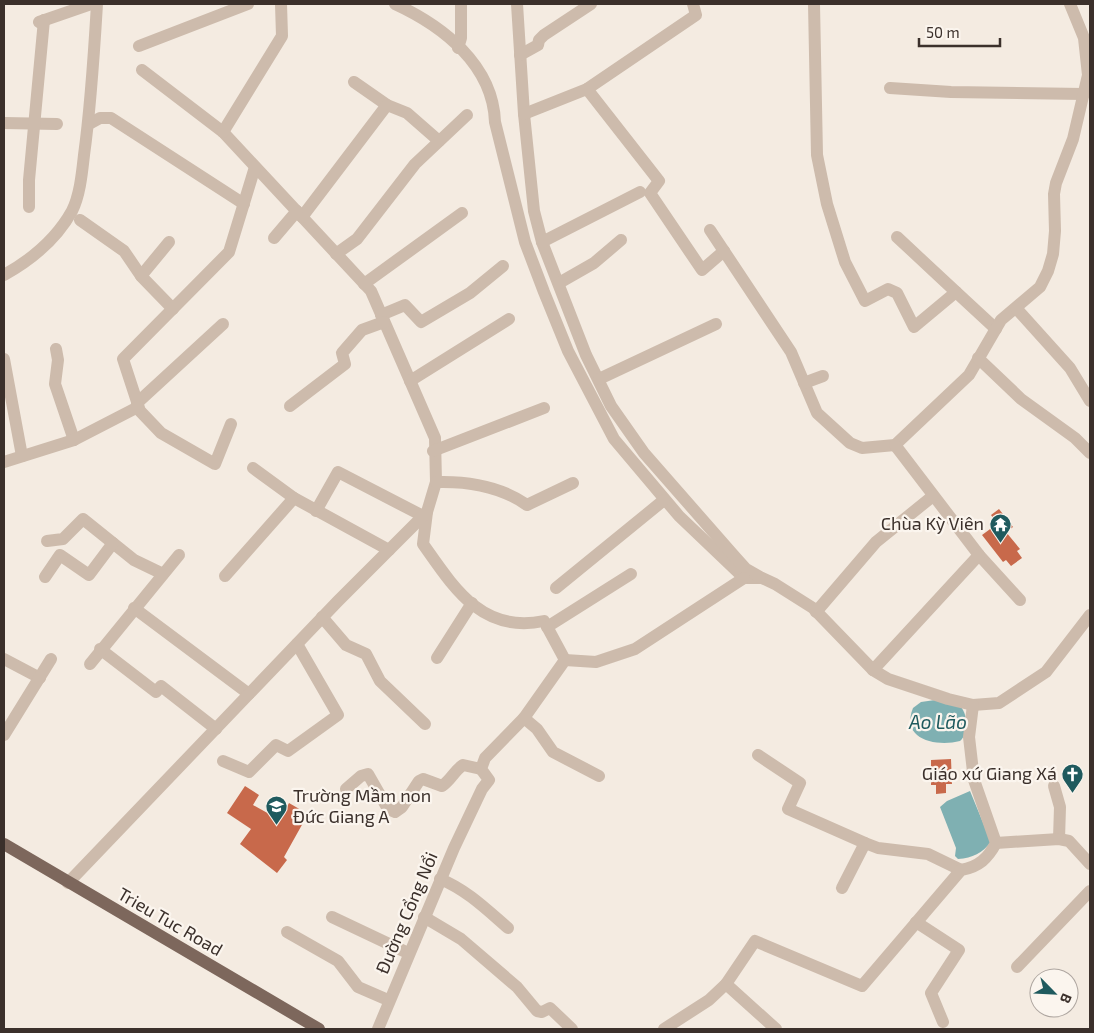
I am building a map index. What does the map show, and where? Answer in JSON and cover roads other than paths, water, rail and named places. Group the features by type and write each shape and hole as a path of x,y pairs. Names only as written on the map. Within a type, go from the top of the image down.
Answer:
{"main road":[{"name":"Trieu Tuc Road","path":"4,844 319,1029"}],"street":[{"path":"29,207 42,21 91,4"},
{"path":"4,275 25,264 53,236 72,210 82,172 89,124 97,4"},
{"path":"139,46 248,4"},
{"path":"223,132 282,36 280,4"},
{"path":"395,4 415,8 445,34 477,66 494,103 495,122 525,242 568,351 614,439 664,500 724,561 744,578"},
{"path":"458,48 461,38 462,4"},
{"path":"518,4 524,114 534,211 542,242 586,355 611,406 644,453 746,569 775,584 816,612 873,670 896,682 973,705 999,703 1046,672 1090,615"},
{"path":"520,55 538,45 539,40 544,35 591,4"},
{"path":"524,114 586,89 696,15 693,4"},
{"path":"814,4 817,155 827,204 844,262 866,301 888,289 897,293 914,327 956,292"},
{"path":"710,230 791,352 817,413 850,444 862,448 895,445 969,374 1001,320 1040,286 1048,271 1053,254 1055,231 1054,194 1056,183 1072,139 1089,75 1084,38 1070,4"},
{"path":"142,70 223,132 371,291 434,438 433,451 436,482 425,514 423,544 457,592 490,616 527,625 544,621 565,660"},
{"path":"354,82 387,105 407,114 439,141"},
{"path":"890,88 951,92 1084,94"},
{"path":"586,89 659,181 650,193 702,270 724,251"},
{"path":"274,238 299,214 387,105"},
{"path":"336,254 357,239 415,164 467,115"},
{"path":"89,124 100,118 110,118 244,204"},
{"path":"4,124 57,124"},
{"path":"231,424 215,464 161,433 138,405 123,359 229,252 255,166"},
{"path":"542,242 640,192"},
{"path":"364,284 462,214"},
{"path":"80,220 124,251 141,276 173,309"},
{"path":"897,237 996,329"},
{"path":"558,284 594,263 620,240"},
{"path":"141,276 169,242"},
{"path":"290,406 345,364 342,353 362,330 405,305 422,322 470,293 503,266"},
{"path":"1016,308 1070,368 1090,401"},
{"path":"410,381 509,318"},
{"path":"4,462 74,440 138,405 222,324"},
{"path":"599,379 716,324"},
{"path":"56,349 58,360 55,384 74,440"},
{"path":"978,358 1021,399 1075,438 1090,453"},
{"path":"4,365 22,456"},
{"path":"804,383 823,376"},
{"path":"433,451 544,408"},
{"path":"895,445 980,555 1020,600"},
{"path":"254,468 294,498 389,550"},
{"path":"316,511 338,472 425,514"},
{"path":"436,482 459,481 494,489 514,496 527,505 573,483"},
{"path":"816,612 876,542 933,496"},
{"path":"225,576 294,498"},
{"path":"556,588 664,500"},
{"path":"68,883 322,617 425,514"},
{"path":"47,541 62,539 83,519 134,560 163,574"},
{"path":"45,577 60,555 89,575 113,543"},
{"path":"90,664 100,649 179,555"},
{"path":"873,670 980,555"},
{"path":"547,627 631,574"},
{"path":"565,660 596,662 635,648 744,578 762,578"},
{"path":"437,658 472,603"},
{"path":"134,608 249,694"},
{"path":"322,617 346,645 366,654 380,682 425,724"},
{"path":"223,761 249,772 276,746 288,751 338,715 297,644"},
{"path":"100,649 156,692 160,686 216,729"},
{"path":"4,659 40,678"},
{"path":"4,735 51,659"},
{"path":"346,789 362,776 368,774 388,809 395,812 402,807 419,781 423,779 442,786 449,782 457,769 463,765 481,769 485,758 524,718 565,660"},
{"path":"973,705 969,737 974,780 996,842"},
{"path":"524,718 538,730 553,752 599,776"},
{"path":"758,755 800,783 788,809 864,843 878,848 928,854 961,870 973,868 985,859 996,842"},
{"name":"Đường Cổng Nổi","path":"378,1029 388,1000 440,879 482,789 489,780 481,769"},
{"path":"1054,786 1060,807 1059,839"},
{"path":"996,842 1059,839 1069,841 1090,864"},
{"path":"842,888 864,843"},
{"path":"664,1029 709,1000 726,984 755,941 862,986 961,870"},
{"path":"440,879 472,896 508,928"},
{"path":"1017,967 1090,892"},
{"path":"332,917 408,953"},
{"path":"424,917 461,938 517,987 537,1012 550,1008 572,1029"},
{"path":"916,922 959,950 931,993 943,1022"},
{"path":"287,932 338,961 358,987 388,1000"},
{"path":"726,984 776,1029"}],"water":[{"name":"Ao Lão","path":"935,700 961,707 966,720 966,729 960,741 951,743 932,742 923,739 912,728 910,719 913,708 921,702"},
{"path":"970,791 991,842 977,854 958,859 955,856 956,848 940,807 947,801"}],"place":[{"name":"Chùa Kỳ Viên","path":"1000,543"},
{"name":"Giáo xứ Giang Xá","path":"1073,793"},
{"name":"Trường Mầm non Đức Giang A","path":"277,825"}]}
